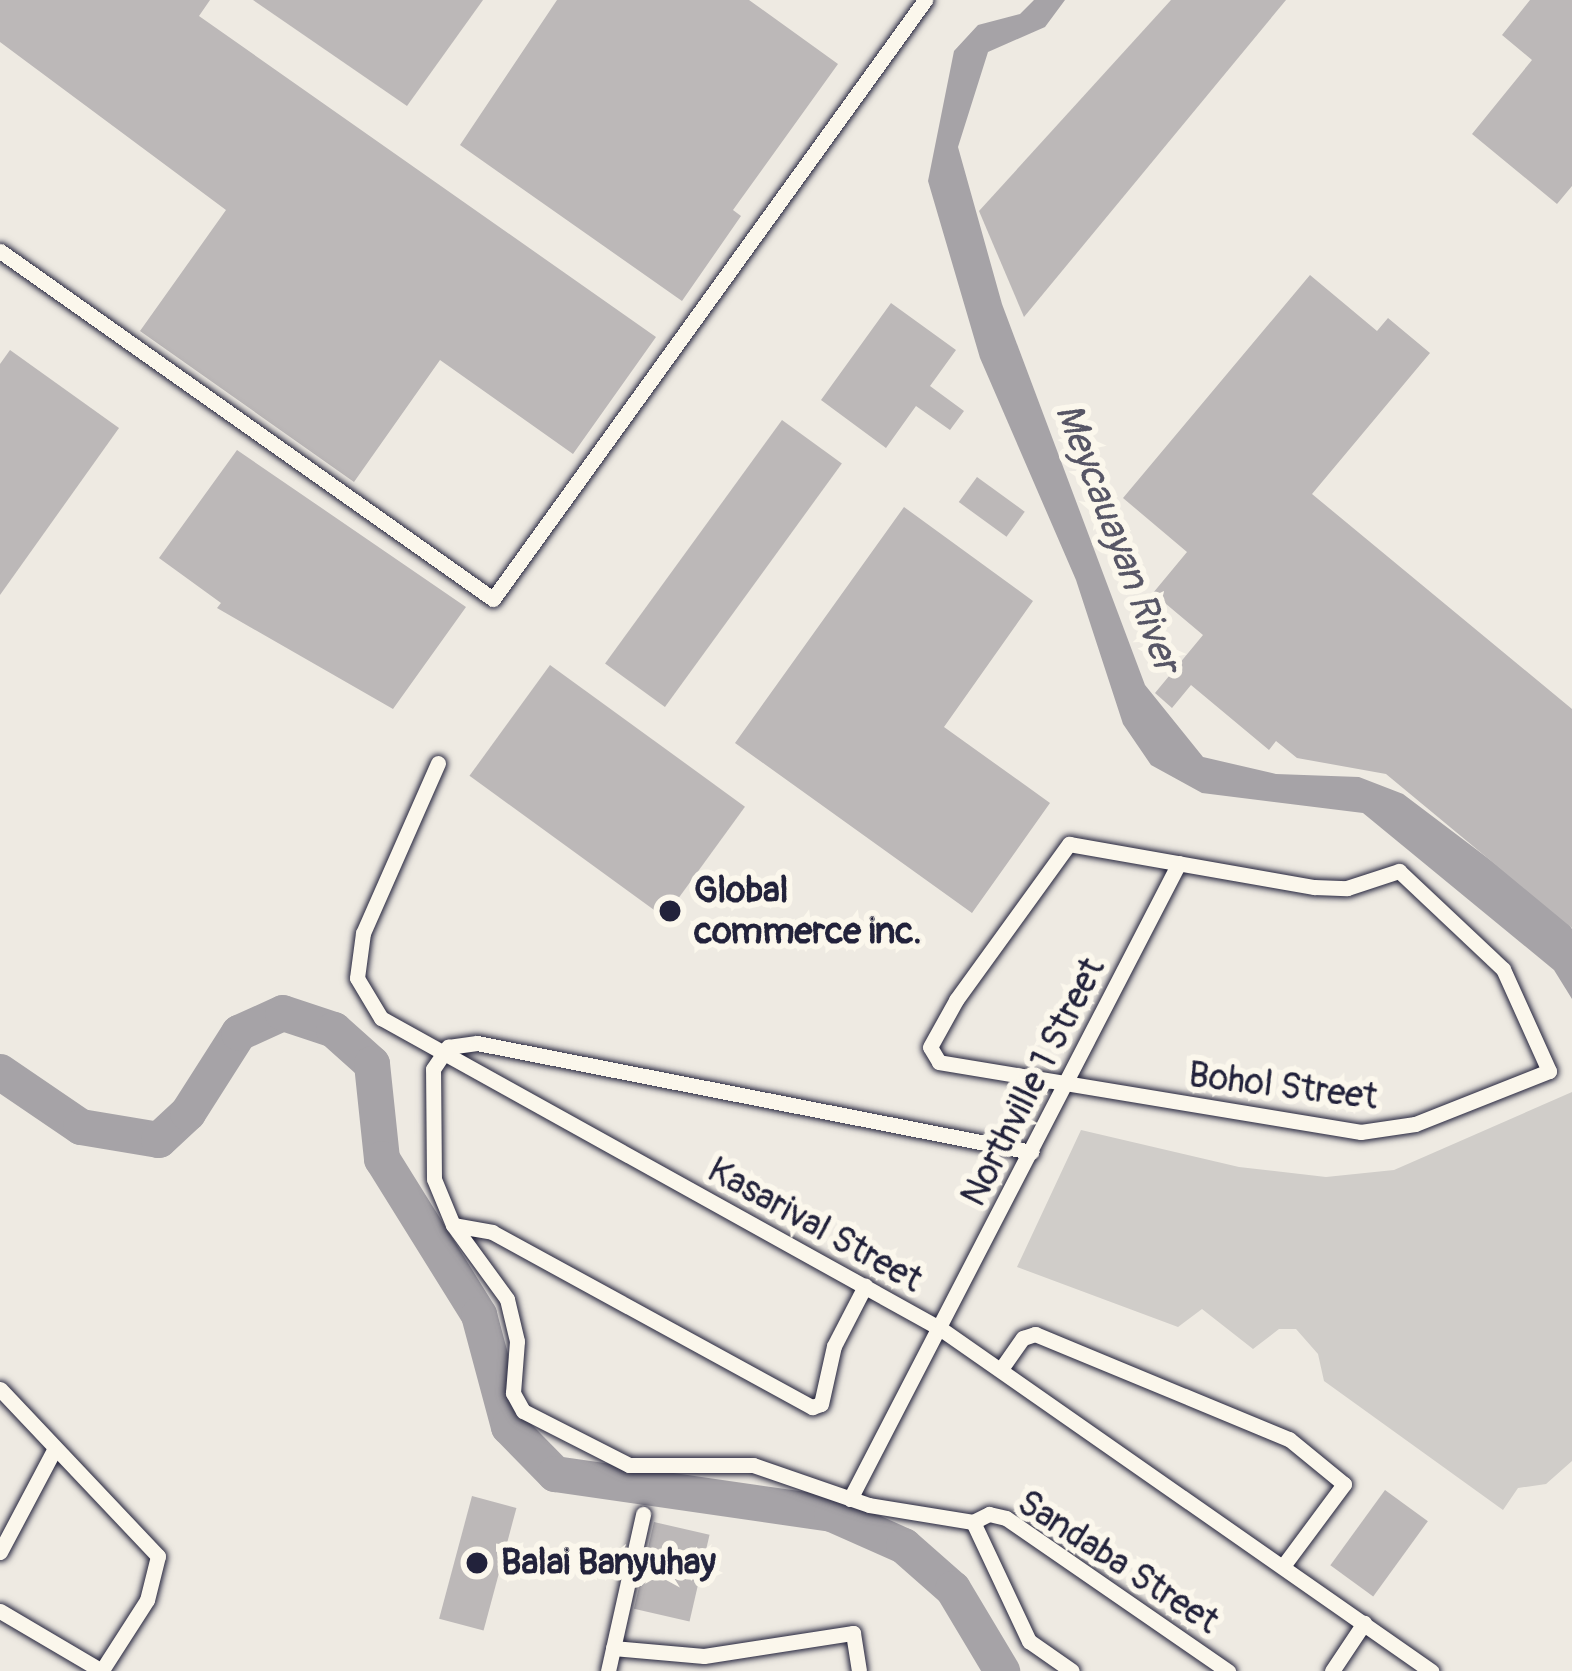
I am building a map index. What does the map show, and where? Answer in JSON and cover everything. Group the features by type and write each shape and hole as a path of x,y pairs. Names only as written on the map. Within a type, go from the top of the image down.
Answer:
{"street":[{"path":"0,251 493,599 925,0"},
{"name":"Kasarival Street","path":"438,764 371,908 358,978 381,1018 438,1054 940,1329 1431,1671"},
{"name":"Bohol Street","path":"1069,844 1179,862 1331,888 1399,872 1503,969 1550,1065 1547,1076 1415,1124 1361,1132 939,1062 930,1047 956,1000 1069,844"},
{"name":"Northville 1 Street","path":"850,1499 1179,862"},
{"path":"438,1054 461,1043 503,1047 1031,1151"},
{"name":"Sandaba Street","path":"438,1054 430,1156 453,1225 507,1299 517,1341 512,1393 524,1412 629,1465 753,1465 850,1499 973,1522 989,1514 1006,1518 1228,1671"},
{"path":"453,1225 492,1232 812,1407 821,1404 834,1346 865,1286"},
{"path":"1001,1369 1022,1338 1035,1334 1237,1412 1307,1451 1342,1477 1343,1491 1283,1566"},
{"path":"0,1389 158,1556 147,1600 103,1669 0,1611"},
{"path":"0,1552 54,1450"},
{"path":"608,1671 643,1514"},
{"path":"973,1522 1022,1630 1072,1671"},
{"path":"1332,1671 1364,1622"},
{"path":"613,1648 704,1656 853,1633 859,1671"}],"shaded area":[{"path":"1034,0 1065,0 1045,27 988,52 958,147 1002,304 1145,685 1203,757 1276,774 1359,777 1403,794 1563,915 1572,929 1572,999 1554,970 1363,813 1202,793 1151,765 1123,724 1076,580 980,358 928,181 954,51 978,25 1020,14"},
{"path":"1572,1092 1572,1461 1546,1484 1518,1488 1503,1510 1324,1381 1318,1354 1296,1329 1279,1329 1253,1349 1202,1309 1178,1327 1017,1267 1081,1130 1239,1167 1326,1177 1394,1170"}],"building":[{"path":"0,0 210,0 199,16 656,337 573,454 440,360 354,482 140,331 226,210 0,42"},
{"path":"253,0 483,0 407,106"},
{"path":"557,0 749,0 838,64 733,210 741,216 682,301 460,145"},
{"path":"1171,0 1286,0 1024,317 979,211"},
{"path":"1530,0 1572,0 1572,186 1557,204 1472,134 1532,60 1502,35"},
{"path":"1310,275 1377,331 1388,318 1430,353 1312,494 1572,709 1572,928 1386,774 1297,758 1276,741 1269,750 1191,685 1172,708 1155,693 1203,635 1153,593 1187,552 1123,498"},
{"path":"891,303 956,350 930,386 964,411 950,430 916,406 886,448 821,400"},
{"path":"10,350 119,428 0,595 0,364"},
{"path":"782,420 842,463 665,707 605,664"},
{"path":"237,450 466,607 393,709 217,608 221,603 159,558"},
{"path":"977,477 1025,512 1007,537 959,502"},
{"path":"904,507 1033,601 944,727 1050,803 972,913 735,743"},
{"path":"550,665 745,807 664,917 469,776"},
{"path":"1385,1490 1428,1521 1373,1596 1330,1565"},
{"name":"Balai Banyuhay","path":"472,1496 516,1508 484,1631 439,1619"},
{"path":"654,1522 710,1535 690,1622 634,1609"}],"waterway":[{"path":"0,1072 81,1127 159,1140 188,1113 239,1033 283,1013 334,1030 372,1064 382,1159 479,1315 509,1427 555,1474 832,1514 904,1546 953,1589 1002,1671"}],"place":[{"name":"Global commerce inc.","path":"670,911"},
{"name":"Balai Banyuhay","path":"477,1563"}],"water label":[{"name":"Meycauayan River","path":"1117,538"}]}
